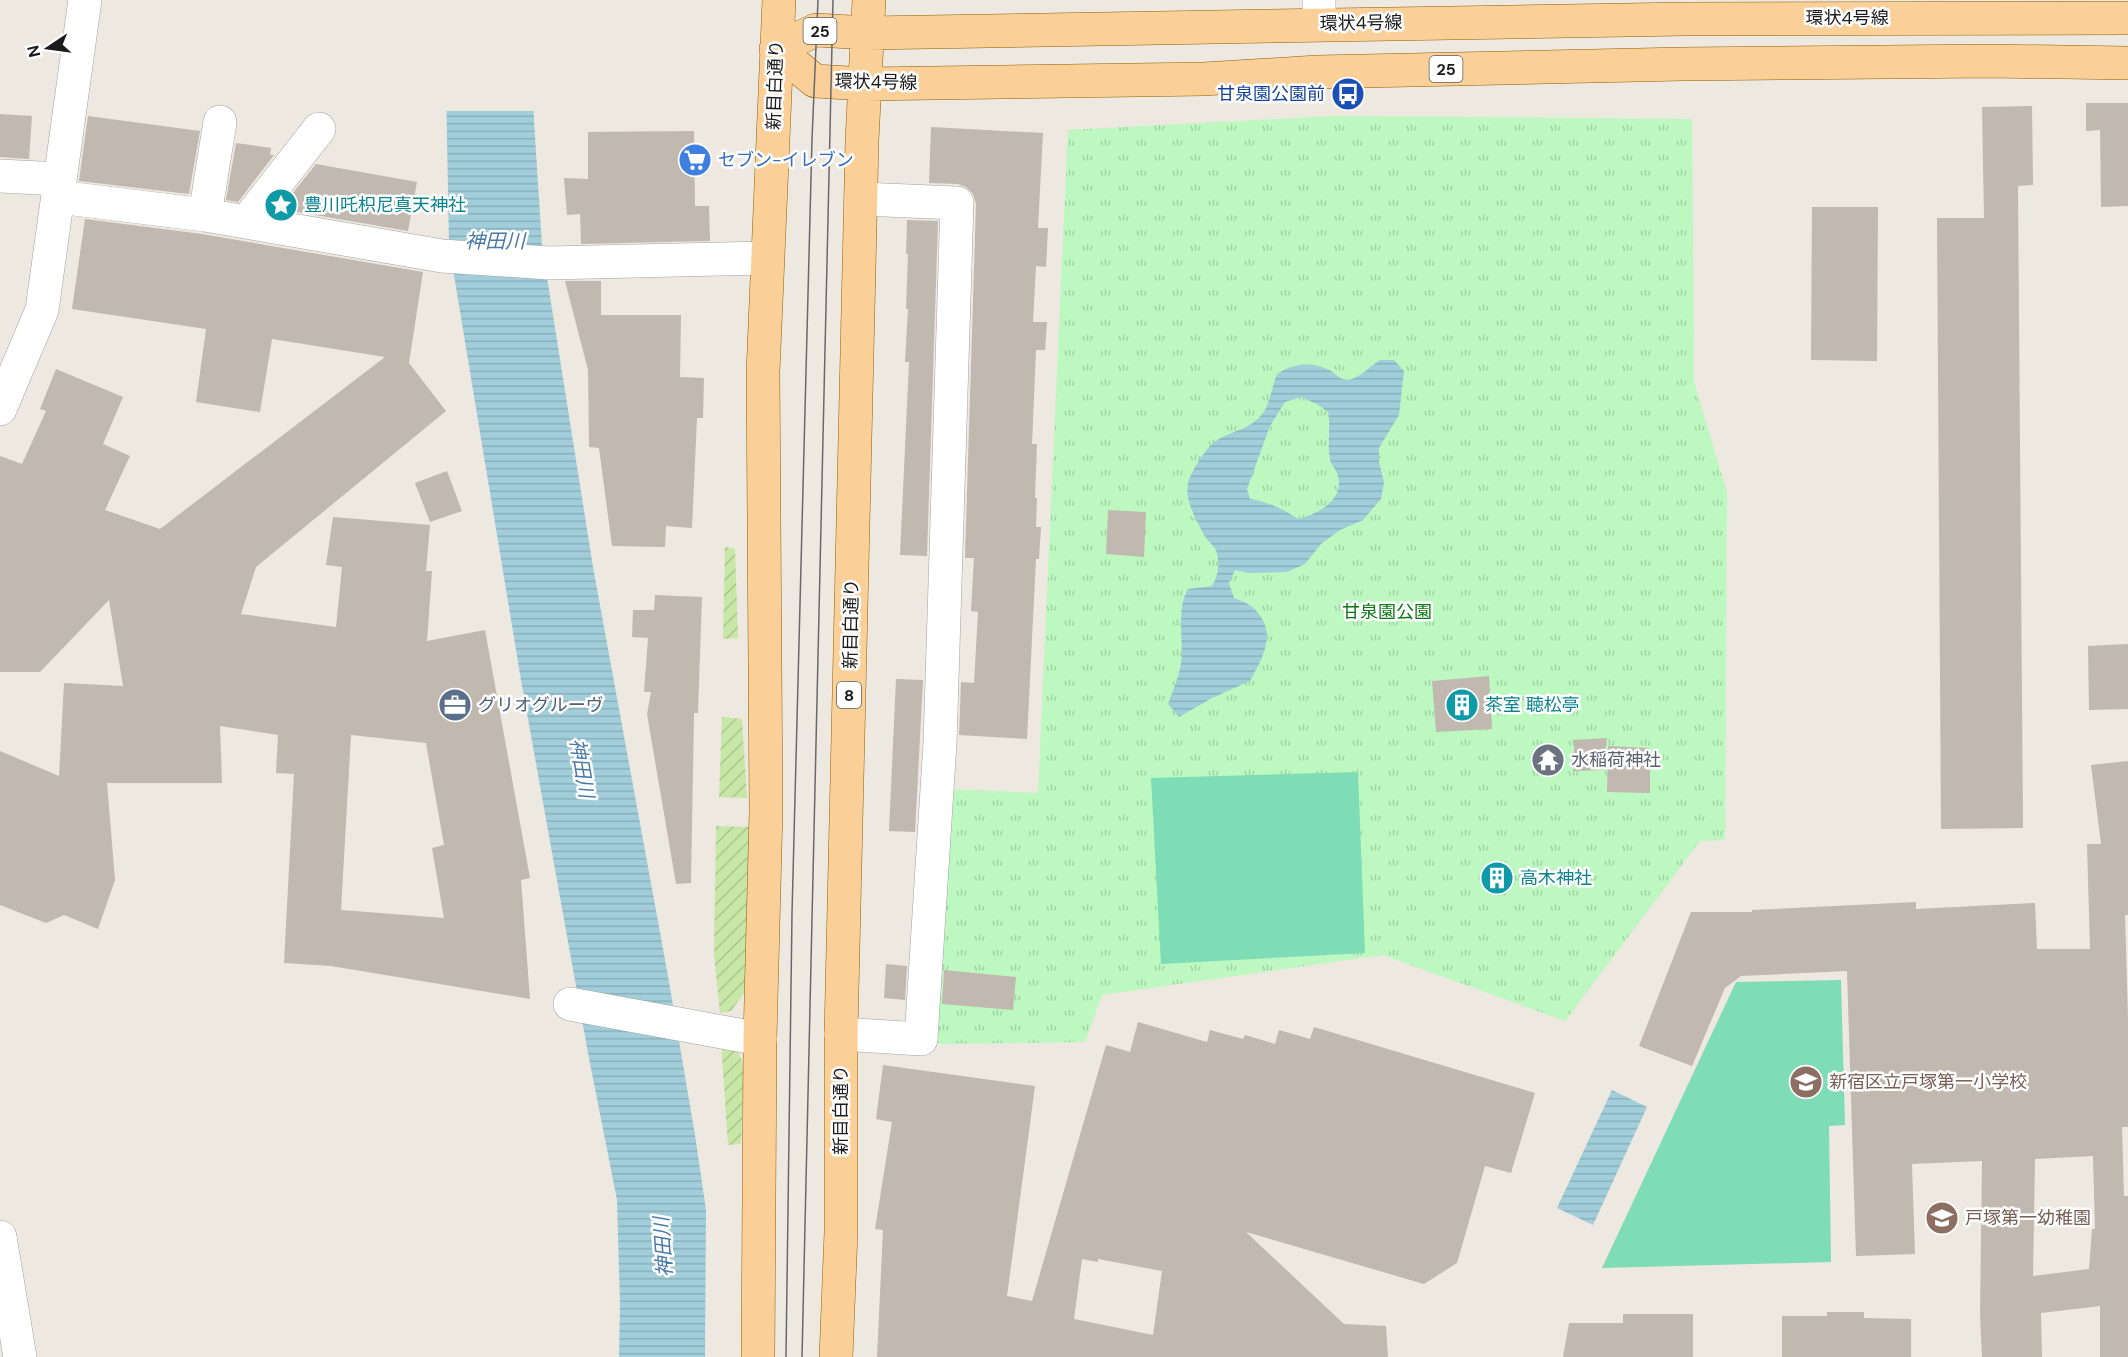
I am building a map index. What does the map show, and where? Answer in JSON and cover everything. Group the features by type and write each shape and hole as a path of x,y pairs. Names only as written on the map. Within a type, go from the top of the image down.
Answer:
{"main road":[{"name":"新目白通り","path":"758,1357 760,1039 765,811 763,372 779,0"},
{"name":"新目白通り","path":"836,1357 841,1232 841,1034 861,199 869,0"},
{"name":"環状4号線","path":"2119,12 1684,19 1319,12 868,33 816,30 776,49 814,81 865,84 1204,79 1317,72 1682,64 1991,61 2128,63"}],"street":[{"path":"0,410 15,334 42,310 85,0"},
{"path":"205,215 220,122"},
{"path":"246,221 319,129"},
{"path":"0,176 205,215 442,256 549,263 767,258"},
{"path":"841,1034 921,1039 940,743 957,203 861,199"},
{"path":"572,1004 760,1039"},
{"path":"0,1237 20,1357"}],"green space":[{"name":"甘泉園公園","path":"1334,116 1692,119 1694,382 1727,493 1725,840 1700,841 1565,1021 1383,955 1102,995 1085,1042 932,1044 948,789 1038,793 1068,130"},
{"path":"725,547 735,549 738,638 723,639"},
{"path":"722,717 742,719 747,798 719,797"},
{"path":"1358,772 1365,953 1161,964 1151,778"},
{"path":"716,826 749,827 745,992 731,1011 720,1013 714,955"},
{"path":"1841,980 1845,1125 1829,1126 1831,1262 1602,1268 1736,982"},
{"path":"721,1042 737,1049 744,1066 741,1144 728,1145"}],"water":[{"name":"神田川","path":"530,0 534,121 542,246 593,567 668,976 706,1210 705,1357 619,1357 617,1200 588,1053 521,680 449,245 445,30"},
{"path":"1380,360 1394,360 1404,371 1399,415 1379,448 1379,462 1384,482 1381,499 1363,520 1340,530 1321,544 1305,564 1287,572 1249,573 1235,570 1229,583 1234,598 1251,606 1265,624 1267,633 1264,652 1250,681 1212,698 1179,717 1168,704 1181,663 1181,615 1184,597 1188,589 1212,586 1218,568 1216,550 1204,535 1188,496 1188,483 1196,466 1216,441 1258,419 1267,405 1277,374 1295,366 1314,365 1330,370 1344,380 1348,380 1359,376","holes":["1301,397 1328,412 1330,459 1339,485 1333,499 1327,505 1313,514 1298,519 1275,506 1250,499 1247,489 1270,426 1285,402"]},
{"path":"1612,1090 1647,1107 1593,1225 1557,1208"}],"pier":[{"path":"442,0 533,0 536,111 443,111"}],"building":[{"path":"2086,103 2128,103 2128,206 2101,207 2100,130 2086,131"},
{"path":"2032,106 2033,185 2018,186 2023,828 1941,829 1937,218 1984,218 1982,107"},
{"path":"0,114 32,116 29,159 0,157"},
{"path":"88,116 200,131 189,194 79,181"},
{"path":"931,127 1043,133 1038,228 1048,228 1046,267 1036,266 1033,322 1047,322 1045,350 1036,350 1032,444 1037,444 1036,527 1041,527 1039,559 1036,559 1027,739 959,735 961,682 974,683 978,612 971,611 974,558 965,558 976,204 973,194 966,187 958,184 929,183"},
{"path":"694,131 695,206 709,206 710,241 581,244 580,214 567,215 564,178 588,179 588,132"},
{"path":"236,143 271,148 270,155 274,155 238,202 226,200"},
{"path":"316,164 417,182 408,231 280,209"},
{"path":"1812,207 1878,207 1877,361 1811,360"},
{"path":"85,219 202,234 423,272 409,363 446,411 256,567 241,614 336,627 342,567 326,565 333,517 430,525 426,571 432,571 427,641 485,630 530,878 521,880 530,999 331,966 284,963 294,774 276,773 278,735 220,726 222,783 107,783 115,880 98,929 64,915 46,923 0,905 0,751 59,776 64,683 123,686 109,600 40,672 0,672 0,456 22,464 46,411 40,409 56,369 123,397 103,444 130,456 105,510 160,529 385,357 272,339 260,412 196,402 206,329 72,309","holes":["351,735 426,743 444,845 432,848 444,918 341,910"]},
{"path":"907,220 938,221 927,556 900,555 909,362 905,362 908,309 906,309"},
{"path":"565,281 601,281 601,315 681,315 680,377 704,378 703,418 697,418 692,528 666,526 665,547 612,546 599,448 589,447 588,370"},
{"path":"447,471 462,511 430,522 415,483"},
{"path":"1108,510 1146,512 1144,557 1106,554"},
{"path":"655,595 702,597 698,713 694,713 691,883 676,884 647,714 651,692 644,692 648,638 632,637 633,610 654,610"},
{"path":"2128,644 2128,709 2089,710 2088,646"},
{"name":"茶室 聴松亭","path":"1489,676 1492,729 1436,732 1432,681"},
{"path":"896,679 923,680 915,832 889,831"},
{"path":"1607,738 1603,770 1574,771 1574,740"},
{"path":"1608,746 1650,748 1650,793 1607,792"},
{"path":"2128,761 2128,915 2125,915 2128,1127 2122,1127 2124,1196 2128,1196 2128,1357 2100,1357 2100,1306 2041,1313 2042,1357 1982,1357 1980,1314 1982,1161 1912,1164 1915,1254 1856,1256 1847,971 1741,976 1725,988 1692,1066 1639,1046 1691,912 1752,912 1752,910 1916,902 1916,909 2035,903 2037,949 2090,949 2087,844 2101,844 2091,765","holes":["2093,1156 2095,1229 2092,1229 2089,1269 2033,1276 2035,1159"]},
{"path":"886,964 907,966 905,1000 884,998"},
{"path":"944,970 1016,977 1013,1010 942,1004"},
{"path":"1138,1022 1207,1042 1210,1030 1243,1039 1245,1035 1275,1044 1279,1030 1310,1039 1314,1027 1535,1093 1511,1173 1485,1166 1457,1263 1424,1284 1246,1232 1344,1324 1386,1326 1388,1357 877,1357 883,1230 875,1229 892,1122 876,1119 883,1065 1035,1086 1007,1296 1032,1301 1106,1045 1130,1052","holes":["1082,1259 1098,1262 1098,1259 1162,1271 1153,1335 1074,1319"]},
{"path":"1827,1312 1864,1312 1864,1318 1911,1319 1911,1357 1782,1357 1782,1316 1827,1316"},
{"path":"1623,1314 1693,1314 1693,1357 1563,1357 1569,1323 1623,1323"}],"tram line":[{"path":"786,1357 792,914 812,139 818,0"},
{"path":"802,1357 833,0"}],"place":[{"name":"甘泉園公園前","path":"1348,94"},
{"name":"セブン-イレブン","path":"695,160"},
{"name":"豊川吒枳尼真天神社","path":"281,205"},
{"name":"グリオグルーヴ","path":"455,705"},
{"name":"茶室 聴松亭","path":"1462,705"},
{"name":"水稲荷神社","path":"1548,760"},
{"name":"高木神社","path":"1497,878"},
{"name":"新宿区立戸塚第一小学校","path":"1806,1082"},
{"name":"戸塚第一幼稚園","path":"1942,1218"}]}
